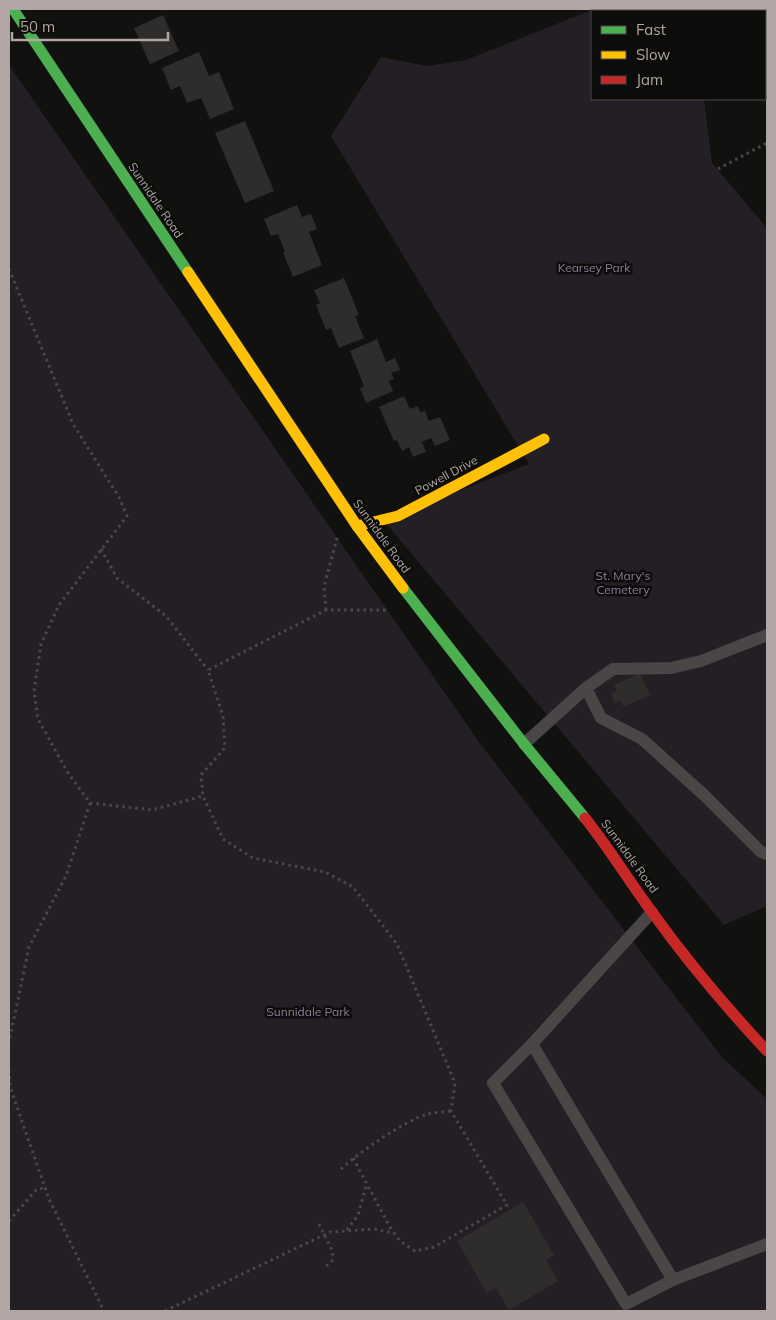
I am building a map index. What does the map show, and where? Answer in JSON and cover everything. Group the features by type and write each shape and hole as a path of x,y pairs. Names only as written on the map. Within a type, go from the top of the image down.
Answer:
{"main road":[{"name":"Sunnidale Road","path":"13,9 357,526 419,610 524,744 606,844 652,912 729,1010 767,1051"},
{"name":"Powell Drive","path":"357,526 398,516 544,439"}],"lane":[{"path":"524,744 586,688 613,669 671,668 701,661 767,635"},
{"path":"586,688 602,718 642,738 704,795 761,852 767,854"},
{"path":"652,912 494,1084 626,1304 673,1280 767,1244"},
{"path":"532,1044 673,1280"}],"path":[{"path":"718,169 767,143"},
{"path":"9,269 73,424 120,499 127,516 59,605 41,644 34,691 38,719 68,773 90,803 152,810 203,796"},
{"path":"326,610 324,586 345,507"},
{"path":"101,549 117,578 166,616 208,670 223,716 225,748 200,775 203,796 223,839 253,858 325,872 353,886 397,944 455,1083 451,1111 507,1205 434,1247 416,1251 400,1241 394,1233 353,1158"},
{"path":"208,670 326,610 391,610"},
{"path":"9,1042 29,947 66,876 90,803"},
{"path":"9,1070 10,1087 44,1187 104,1311"},
{"path":"341,1169 353,1158 401,1127 427,1114 451,1111"},
{"path":"346,1231 358,1214 367,1183"},
{"path":"9,1220 36,1190 44,1187"},
{"path":"319,1224 333,1252 332,1261 326,1266"},
{"path":"166,1311 330,1232 374,1229 394,1233"}],"green space":[{"path":"594,9 694,9 694,10 591,10"},
{"path":"591,10 591,100 704,100 712,163 767,228 767,906 724,925 383,520 529,464 331,136 381,57 427,66 466,60"},
{"name":"Sunnidale Park","path":"9,65 479,742 722,1057 767,1099 767,1311 9,1311"}],"building":[{"path":"163,15 179,51 150,64 134,28"},
{"path":"199,52 209,76 219,72 234,109 210,119 201,98 187,103 180,86 171,90 162,68"},
{"path":"245,121 274,191 245,203 215,133"},
{"path":"297,205 302,217 311,214 317,229 309,232 322,265 293,277 278,234 271,236 264,219"},
{"path":"344,278 359,315 355,316 364,338 339,348 331,328 326,330 316,305 320,303 314,290"},
{"path":"377,339 386,362 395,358 400,370 391,373 394,379 389,381 393,391 366,403 360,388 364,386 350,351"},
{"path":"404,396 410,409 418,406 420,412 425,411 429,421 440,417 450,440 435,446 431,438 422,442 426,452 413,457 409,447 402,451 397,440 394,441 379,407"},
{"path":"640,673 650,695 624,707 620,700 615,703 611,694 617,691 614,685"},
{"path":"523,1202 554,1255 546,1260 558,1281 509,1310 496,1288 487,1293 457,1241"}],"traffic: fast":[{"path":"13,9 188,272"},
{"path":"403,588 524,744 585,818"}],"traffic: slow":[{"path":"188,272 357,526 403,588"},
{"path":"357,526 398,516 544,439"}],"traffic: jam":[{"path":"585,818 693,966 767,1051"}],"park label":[{"name":"Kearsey Park","path":"594,267"},
{"name":"St. Mary's Cemetery","path":"623,582"}]}
